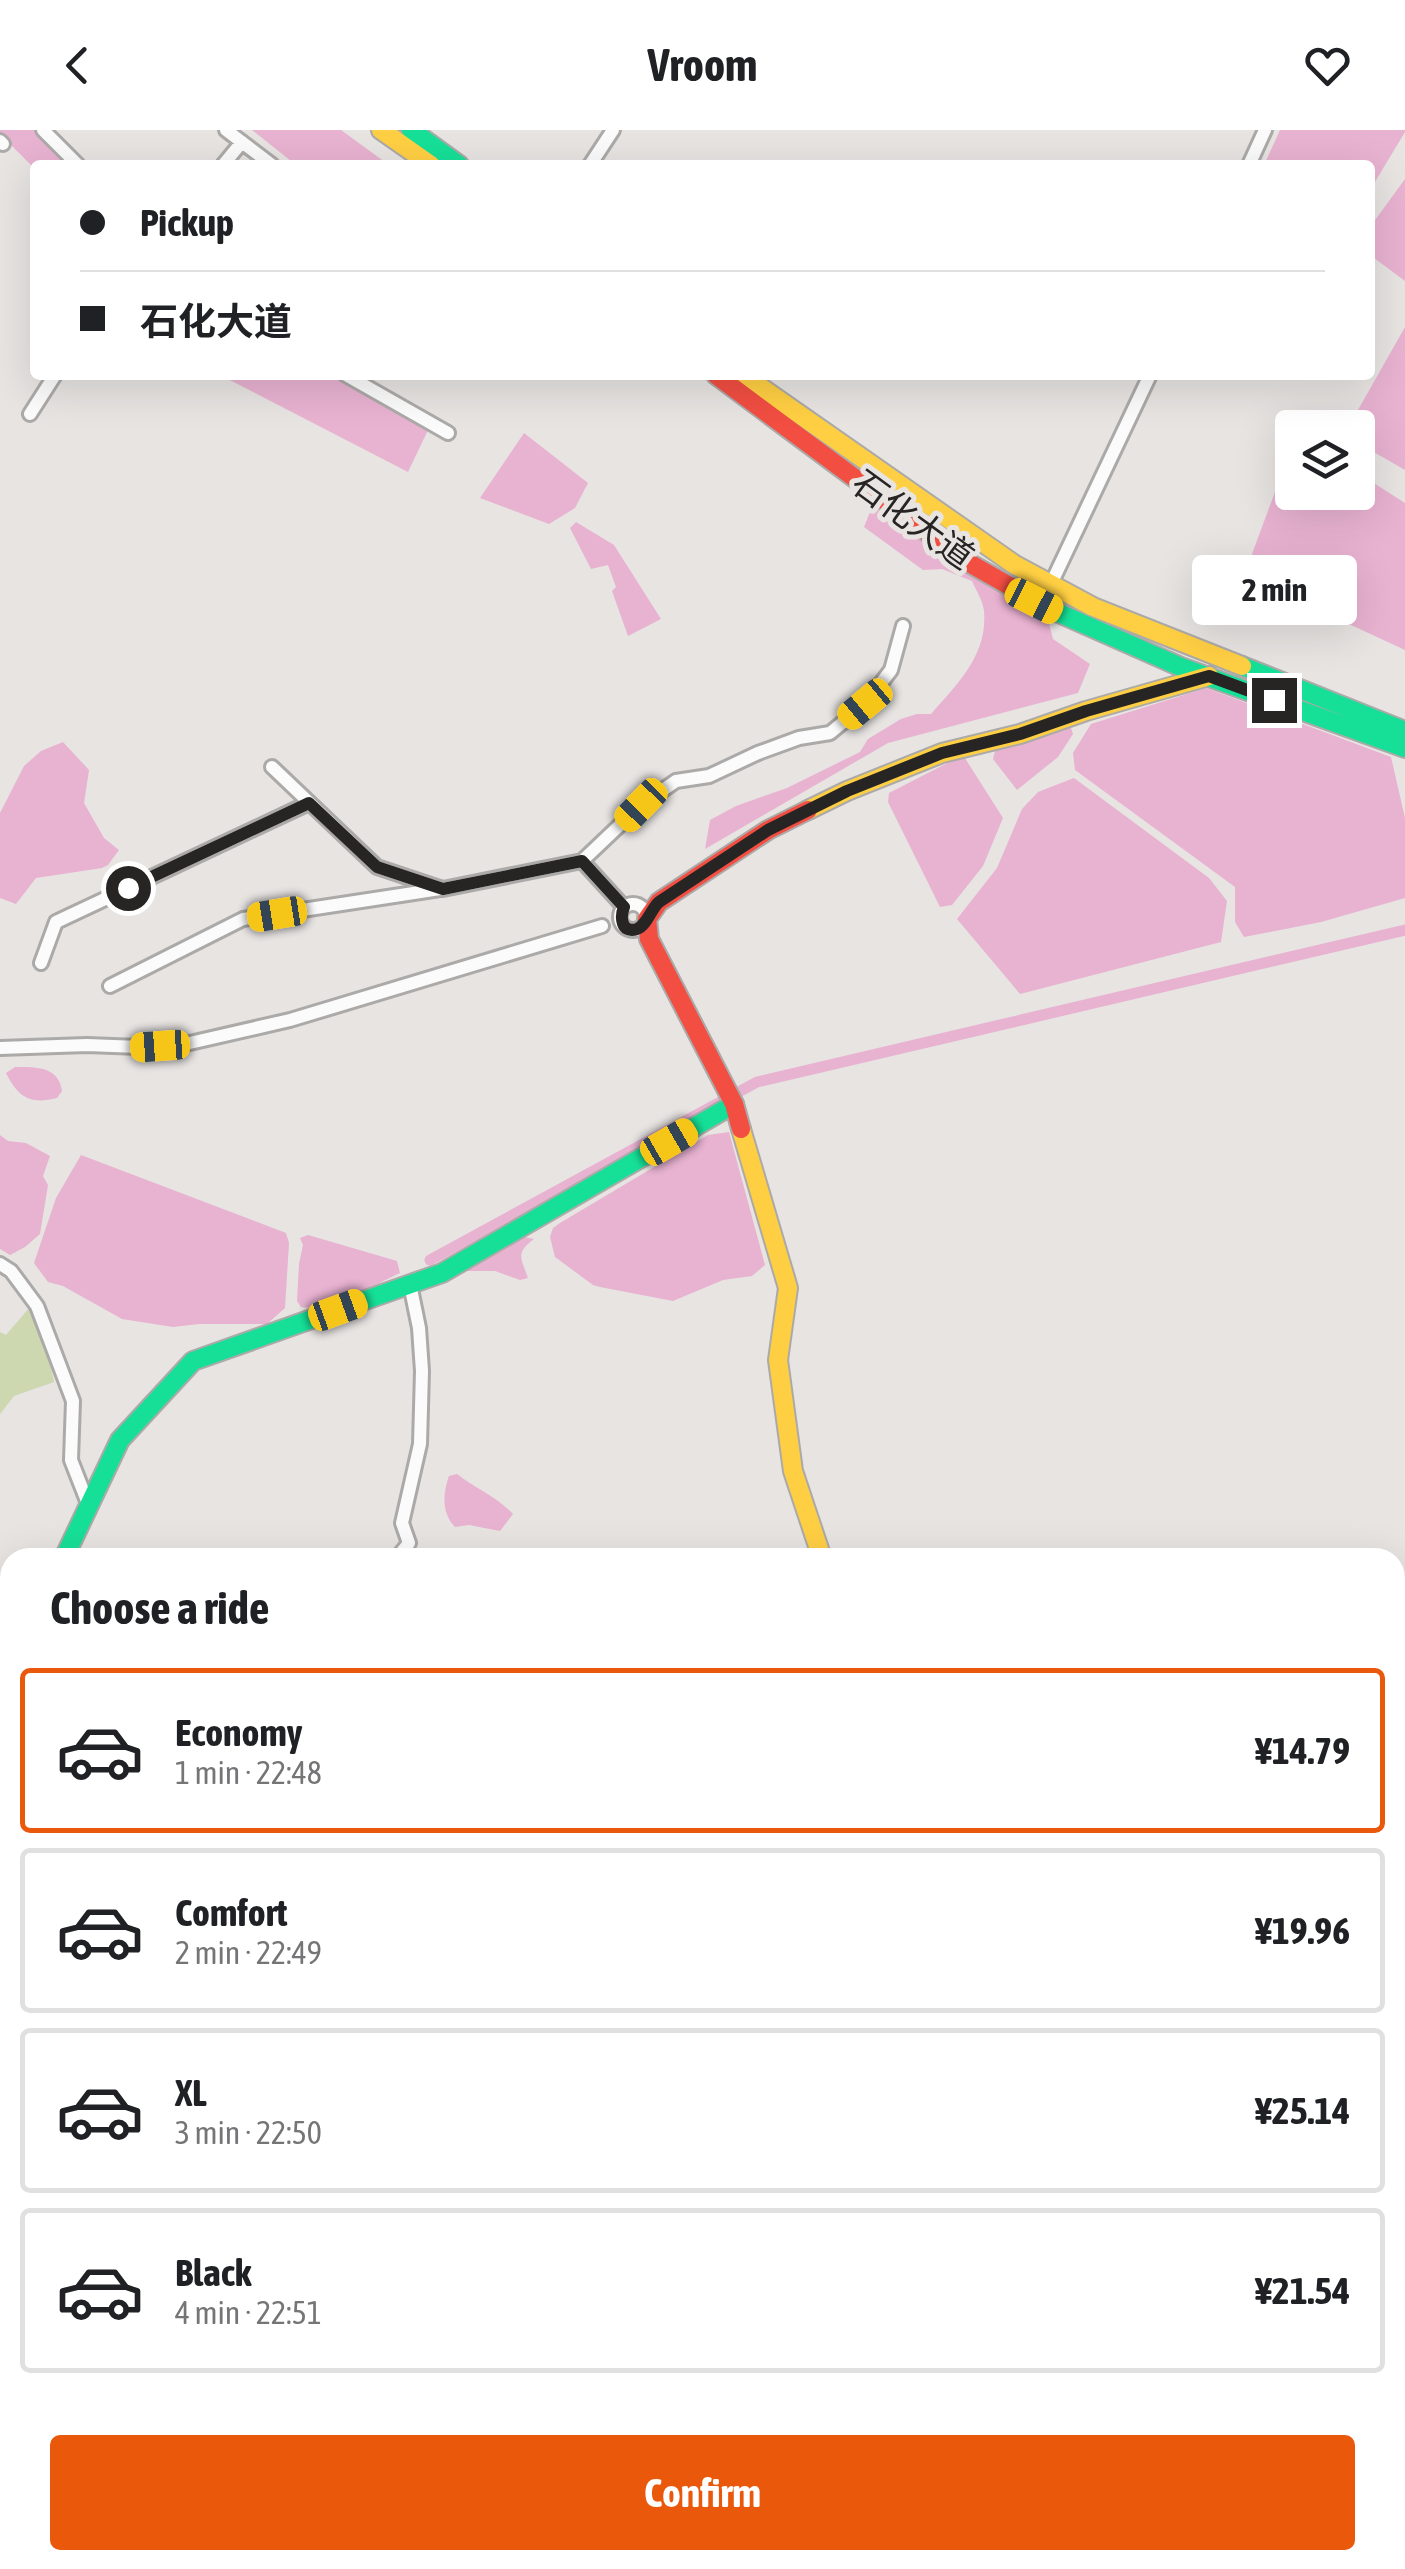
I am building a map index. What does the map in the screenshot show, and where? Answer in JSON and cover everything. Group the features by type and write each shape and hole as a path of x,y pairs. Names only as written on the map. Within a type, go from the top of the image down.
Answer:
{"street":[{"path":"42,130 73,160"},
{"path":"226,130 265,160"},
{"path":"381,130 424,160"},
{"path":"411,130 453,160"},
{"path":"593,160 612,130"},
{"path":"1251,160 1265,130"},
{"path":"228,160 242,142"},
{"path":"30,414 52,380"},
{"path":"355,380 448,433"},
{"name":"石化大道","path":"723,380 1009,588 1085,627 1405,748"},
{"name":"石化大道","path":"749,380 1015,565 1093,607 1405,730"},
{"path":"1051,584 1148,380"},
{"path":"110,986 244,920 443,889 582,861 641,805 676,782 709,776 758,752 800,738 830,733 865,704 891,670 903,626"},
{"path":"638,929 659,902 768,830 847,791 942,753 1020,734 1209,676"},
{"path":"272,768 377,867 443,889"},
{"path":"41,963 56,922 309,803"},
{"path":"582,861 627,907 643,909 638,929"},
{"path":"0,1048 138,1048 181,1044 290,1020 602,926 627,907 659,902"},
{"path":"627,907 621,922 638,929 734,1104 788,1288 778,1360 793,1471 819,1548"},
{"path":"602,926 638,929"},
{"path":"69,1548 120,1440 193,1362 442,1273 734,1104"},
{"path":"0,1264 37,1306 73,1401 70,1460 89,1506"},
{"path":"405,1548 409,1543 402,1524 420,1444 422,1370 410,1284"}],"green space":[{"path":"30,1307 47,1348 54,1382 14,1396 0,1414 0,1332 6,1335"}],"shaded area":[{"path":"0,130 39,130 63,160 30,160 30,164"},
{"path":"252,130 341,130 382,160 290,160"},
{"path":"1280,130 1405,130 1375,182 1375,160 1266,160"},
{"path":"1405,179 1405,281 1375,259 1375,220"},
{"path":"1405,327 1405,470 1375,453 1375,410 1358,410"},
{"path":"230,380 346,380 428,430 408,472"},
{"path":"524,433 588,483 575,508 549,524 480,498"},
{"path":"1375,484 1405,503 1405,650 1254,580 1252,554 1275,492 1275,510 1375,510"},
{"path":"874,502 1049,623 1053,639 1090,664 1078,693 888,743 705,849 710,820 860,752 868,739 901,719 931,714 976,655 984,611 972,581 942,569 923,570 864,527"},
{"path":"576,522 614,545 661,619 628,636 612,591 616,587 608,565 591,569 570,528"},
{"path":"1206,688 1391,757 1405,818 1405,898 1321,922 1244,937 1235,922 1235,887 1075,770 1073,753 1091,724"},
{"path":"1069,722 1073,734 1058,757 1017,790 993,759 997,743"},
{"path":"63,742 89,770 84,803 104,838 119,850 102,868 36,878 16,904 0,898 0,813 24,766 41,751"},
{"path":"963,755 1003,818 983,866 952,905 940,907 888,802 889,793"},
{"path":"1074,778 1209,878 1227,901 1221,942 1020,994 957,919 997,868 1022,809 1038,792"},
{"path":"15,1067 51,1072 62,1091 57,1098 48,1100 26,1097 6,1073"},
{"path":"729,1132 765,1265 752,1276 723,1280 673,1301 593,1285 555,1257 550,1237 553,1228 708,1135"},
{"path":"0,1135 50,1156 43,1176 48,1185 40,1234 10,1255 0,1249"},
{"path":"81,1155 286,1233 289,1243 285,1308 267,1324 173,1327 122,1319 63,1286 48,1282 34,1263 56,1198"},
{"path":"308,1235 397,1261 400,1273 339,1302 301,1307 297,1301 303,1245 300,1238"},
{"path":"520,1236 534,1239 521,1256 528,1278 520,1280 495,1271 465,1271"},
{"path":"457,1474 513,1514 500,1531 469,1525 455,1527 450,1521 444,1503 445,1489 449,1476"}],"waterway":[{"path":"430,1260 757,1082 1405,930"}],"traffic: fast":[{"path":"411,130 452,160"},
{"path":"1052,610 1181,667 1405,748"},
{"path":"1242,666 1405,731"},
{"path":"69,1548 120,1440 193,1361 442,1273 734,1104"}],"traffic: slow":[{"path":"381,130 424,160"},
{"path":"750,380 1015,565 1093,607 1242,666"},
{"path":"808,810 942,753 1020,734 1209,676"},
{"path":"741,1129 788,1288 778,1360 793,1471 819,1548"}],"traffic: jam":[{"path":"723,380 969,563 1052,610"},
{"path":"741,1129 734,1104 649,939 647,919 659,902 768,830 808,810"}],"route":[{"path":"128,888 309,803 377,867 443,889 582,861 624,907 621,922 635,930 659,902 768,830 847,791 942,753 1020,734 1209,676 1274,700"}]}
